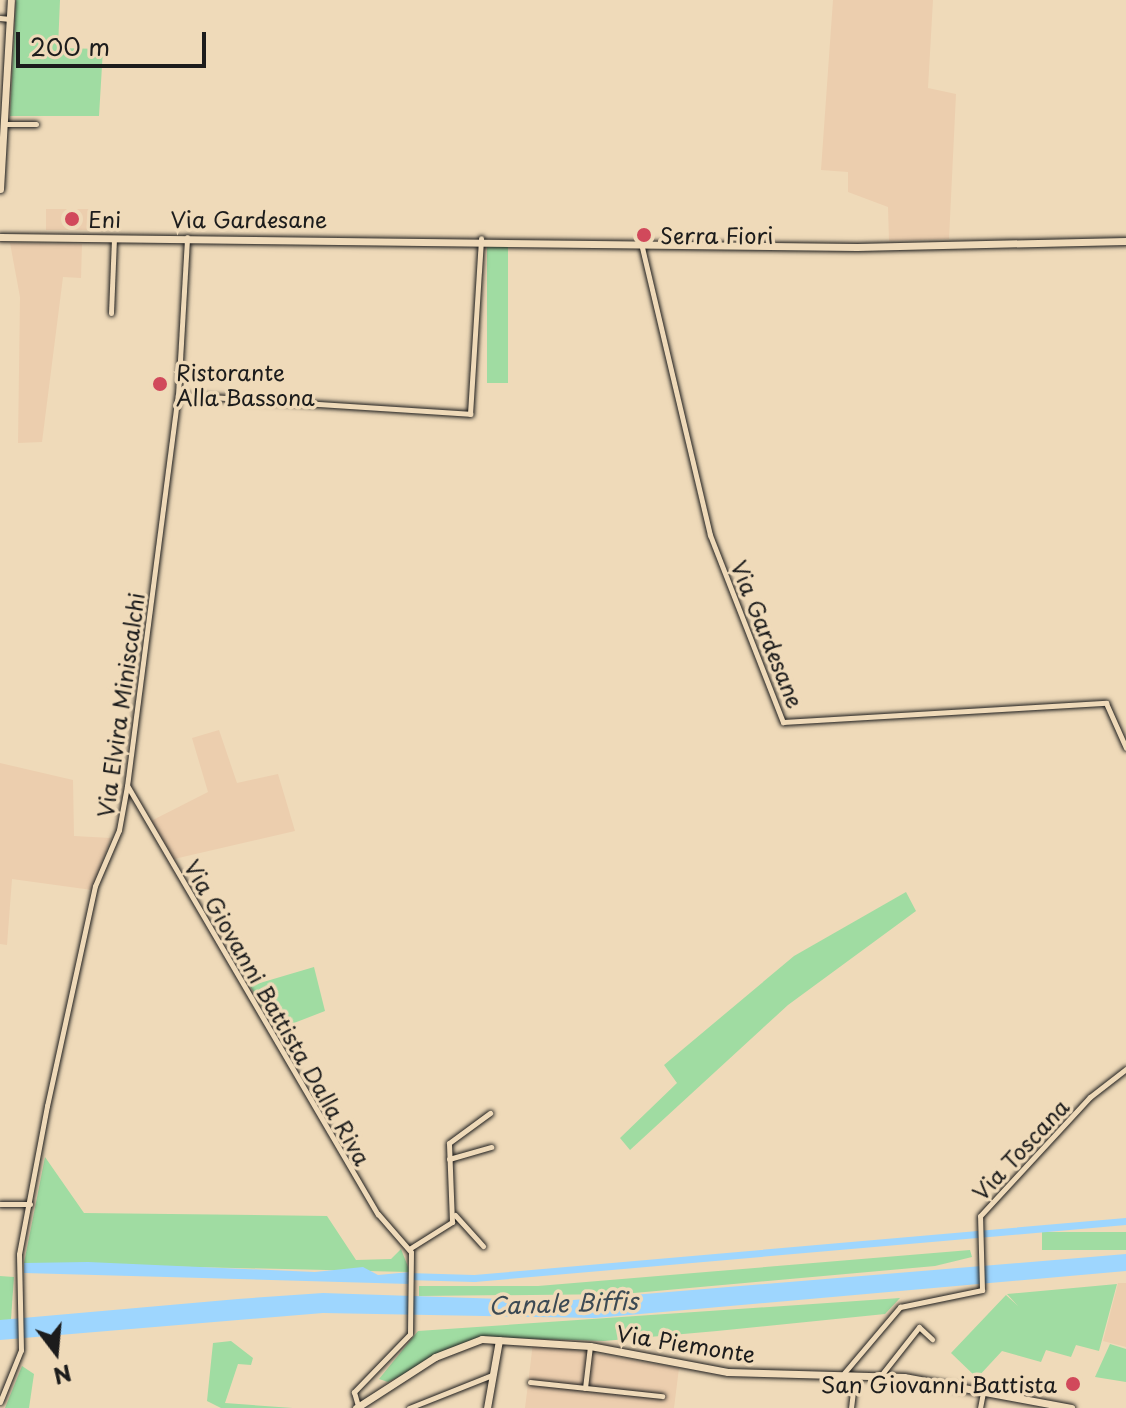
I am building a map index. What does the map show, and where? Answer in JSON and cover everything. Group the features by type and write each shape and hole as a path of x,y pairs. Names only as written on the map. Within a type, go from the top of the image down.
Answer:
{"main road":[{"path":"0,189 11,0"},
{"name":"Via Gardesane","path":"0,237 481,238 857,247 1126,241"},
{"path":"487,1408 499,1340"},
{"name":"Via Piemonte","path":"357,1407 435,1357 499,1340 590,1346 728,1372 882,1374 1071,1408"}],"street":[{"path":"0,18 10,19"},
{"path":"4,124 36,124"},
{"name":"Via Elvira Miniscalchi","path":"0,1402 22,1344 19,1254 95,886 119,830 127,786 178,395 187,236"},
{"path":"111,313 114,238"},
{"path":"178,395 470,414 481,238"},
{"name":"Via Gardesane","path":"640,242 710,535 783,722 1106,703 1126,748"},
{"name":"Via Giovanni Battista Dalla Riva","path":"127,786 378,1214 409,1249 414,1270 413,1319 403,1346 354,1392 357,1407"},
{"name":"Via Toscana","path":"844,1373 900,1307 971,1296 981,1284 977,1229 992,1202 1126,1069"},
{"path":"483,1246 455,1215 449,1159 454,1137 490,1113"},
{"path":"449,1159 491,1147"},
{"path":"0,1204 30,1204"},
{"path":"409,1249 455,1215"},
{"path":"882,1374 919,1327 932,1339"},
{"path":"585,1388 590,1346"},
{"path":"851,1408 855,1374"},
{"path":"409,1408 492,1375"},
{"path":"530,1382 662,1396"},
{"path":"980,1408 983,1391"}],"shaded area":[{"path":"833,0 933,0 928,88 956,94 949,239 889,241 888,207 848,192 848,172 821,170"},
{"path":"46,209 96,209 96,230 46,230"},
{"path":"10,243 82,244 81,278 63,277 42,442 18,443 20,297"},
{"path":"219,730 237,783 278,774 295,831 174,859 151,821 208,792 192,738"},
{"path":"0,763 73,780 74,836 111,838 92,890 12,879 7,945 0,944"},
{"path":"1118,1283 1126,1283 1126,1347 1103,1341"},
{"path":"533,1343 679,1368 674,1408 525,1408"}],"green space":[{"path":"16,0 60,0 58,48 103,49 99,116 10,116"},
{"path":"487,245 508,245 508,383 487,383"},
{"path":"906,892 916,911 788,1005 630,1150 620,1138 677,1083 664,1065 794,956"},
{"path":"314,967 325,1011 276,1030 250,986"},
{"path":"45,1157 84,1213 327,1216 356,1260 391,1259 401,1249 410,1272 24,1263"},
{"path":"1042,1232 1126,1232 1126,1250 1042,1250"},
{"path":"970,1250 972,1257 935,1266 623,1294 419,1296 419,1286 538,1286"},
{"path":"0,1276 14,1277 11,1321 0,1320"},
{"path":"1117,1284 1099,1351 1076,1345 1071,1357 1046,1350 1041,1362 1002,1351 977,1378 951,1353 1006,1295 1018,1306 1007,1294"},
{"path":"900,1298 885,1314 717,1331 604,1341 481,1337 388,1382 379,1379 418,1331"},
{"path":"231,1341 253,1358 251,1365 238,1364 225,1403 293,1408 221,1408 207,1401 213,1343"},
{"path":"1110,1344 1126,1349 1126,1382 1095,1377"},
{"path":"22,1366 34,1374 29,1408 5,1408"}],"water":[{"name":"Canale Biffis","path":"1126,1254 1126,1271 595,1318 323,1313 0,1340 0,1320 238,1299 323,1293 561,1301"},
{"path":"88,1262 315,1272 363,1267 378,1275 410,1272 410,1284 24,1273 24,1263"}],"waterway":[{"path":"407,1276 474,1278 1126,1221"}],"place":[{"name":"Eni","path":"72,219"},
{"name":"Serra Fiori","path":"644,235"},
{"name":"Ristorante Alla Bassona","path":"160,384"},
{"name":"San Giovanni Battista","path":"1073,1384"}]}
